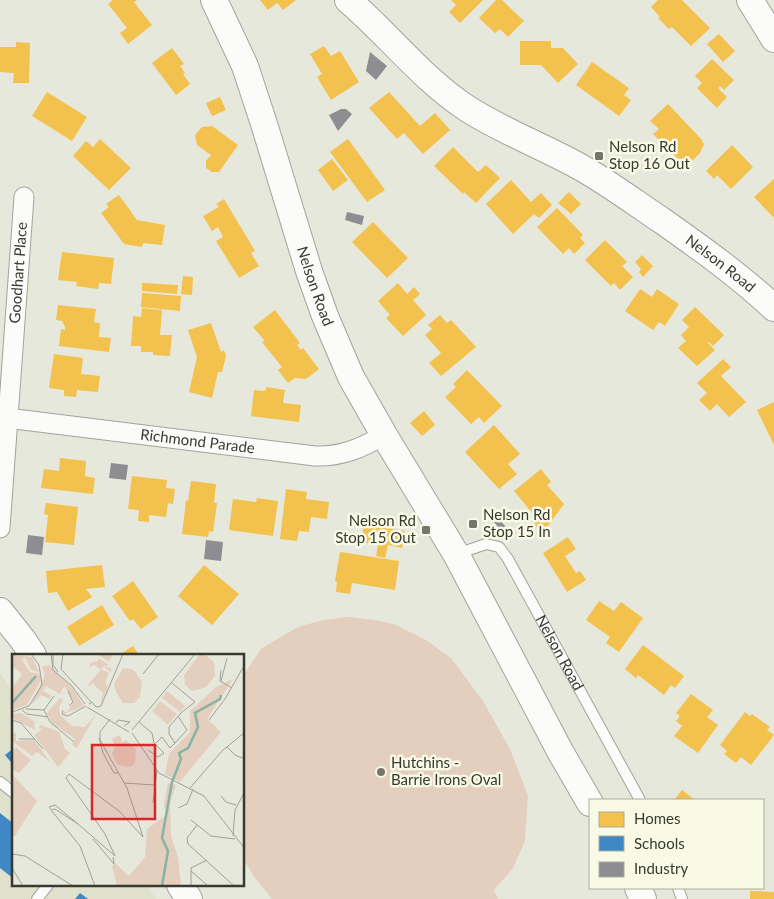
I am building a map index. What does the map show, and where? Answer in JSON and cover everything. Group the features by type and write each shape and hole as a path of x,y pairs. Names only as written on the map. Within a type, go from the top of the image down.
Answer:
{"street":[{"name":"Nelson Road","path":"214,0 245,66 266,128 309,271 325,316 351,377 456,554 561,753 589,801"},
{"name":"Nelson Road","path":"348,0 370,18 446,94 498,127 581,168 626,196 706,252 774,308"},
{"path":"750,0 774,39"},
{"name":"Goodhart Place","path":"0,528 24,197"},
{"name":"Richmond Parade","path":"8,418 331,457 356,450 384,435"},
{"path":"0,611 33,654"},
{"path":"181,886 189,899"}],"lane":[{"name":"Nelson Road","path":"456,554 486,544 499,547 508,558 639,799"},
{"path":"0,782 12,791"},
{"path":"37,899 47,886"}],"shaded area":[{"name":"Hutchins - Barrie Irons Oval","path":"348,617 375,620 396,625 426,640 451,658 483,701 510,749 528,796 525,841 513,868 494,890 498,899 272,899 255,878 245,862 245,673 262,648 298,627 323,620"},
{"path":"0,673 12,690 12,886 148,886 156,899 0,899"}],"building: Homes":[{"path":"113,0 137,0 134,2 152,25 128,44 120,33 127,28 108,4"},
{"path":"260,0 296,0 283,10 277,3 268,10"},
{"path":"451,0 483,0 460,23 449,12 456,5"},
{"path":"496,0 502,0 524,21 508,37 500,29 495,33 479,18"},
{"path":"658,0 682,0 710,28 691,46 672,27 669,29 658,18 660,17 651,7"},
{"path":"719,34 735,51 723,62 707,44"},
{"path":"520,41 551,41 551,48 563,48 578,64 558,83 541,65 520,65"},
{"path":"16,42 30,43 29,83 13,83 14,73 0,72 0,47 16,47"},
{"path":"324,46 331,56 340,51 359,82 331,100 317,77 322,74 310,54"},
{"path":"172,48 184,64 180,66 190,84 176,95 152,63"},
{"path":"712,59 734,80 724,90 720,86 718,88 727,97 717,108 697,88 702,83 695,76"},
{"path":"592,62 629,88 624,95 631,100 619,116 576,85"},
{"path":"47,92 87,117 72,141 32,116"},
{"path":"389,92 420,126 435,113 450,130 423,154 404,133 397,139 369,108"},
{"path":"220,97 226,110 212,116 206,103"},
{"path":"668,104 704,144 700,153 686,167 653,134 659,129 650,121"},
{"path":"212,126 238,145 219,172 212,172 206,168 206,161 211,155 197,145 195,135 202,127"},
{"path":"100,139 131,168 109,190 73,156 86,141 93,147"},
{"path":"348,139 385,190 367,202 330,152"},
{"path":"732,145 753,167 731,189 717,175 714,179 706,171"},
{"path":"453,147 478,172 486,165 500,178 476,203 464,192 463,194 434,166"},
{"path":"332,159 348,180 333,191 318,170"},
{"path":"774,179 774,218 754,197"},
{"path":"511,180 531,202 541,193 552,205 539,218 534,214 513,234 486,204"},
{"path":"569,192 581,204 571,214 558,203"},
{"path":"119,195 137,220 165,225 162,245 143,243 142,247 124,244 101,213 109,207 106,204"},
{"path":"224,199 255,251 251,253 259,266 239,278 216,241 223,237 218,227 212,231 203,216 219,207 216,204"},
{"path":"557,208 583,235 580,238 585,243 574,254 569,248 563,254 537,227"},
{"path":"373,222 408,258 387,278 352,242"},
{"path":"605,240 627,262 622,266 633,277 620,290 614,283 611,286 585,260"},
{"path":"62,252 114,258 111,284 99,283 98,289 76,286 77,282 58,280"},
{"path":"642,255 653,266 643,277 639,272 641,269 635,262"},
{"path":"183,276 193,277 192,295 181,294"},
{"path":"142,283 178,285 177,294 142,291"},
{"path":"398,283 407,294 414,287 420,294 413,300 426,315 403,336 386,318 390,315 378,301"},
{"path":"640,289 652,297 657,289 679,304 665,326 659,322 653,330 625,311"},
{"path":"142,293 181,296 180,311 141,307"},
{"path":"58,305 96,309 94,322 100,323 99,337 111,338 109,352 59,346 61,329 65,330 65,327 62,321 56,320"},
{"path":"695,307 724,335 713,346 708,343 715,350 697,366 678,348 686,341 681,335 689,327 682,320"},
{"path":"142,308 162,310 160,335 172,335 170,356 153,355 153,352 141,352 141,346 131,346 133,316 141,317"},
{"path":"275,310 300,343 297,345 301,350 303,348 319,369 306,379 295,378 288,383 278,370 282,367 262,342 265,341 253,327"},
{"path":"440,315 447,323 451,320 476,347 441,376 429,363 441,353 425,335 432,329 428,325"},
{"path":"211,323 221,352 224,350 226,356 222,372 218,372 212,398 189,392 197,357 188,330"},
{"path":"54,354 83,358 81,374 100,376 98,392 77,390 76,397 64,396 64,390 49,388"},
{"path":"723,359 731,367 721,376 746,402 729,417 717,404 710,411 699,400 707,393 697,383"},
{"path":"467,370 502,406 484,423 479,417 471,424 445,397 456,387 453,384"},
{"path":"266,387 285,390 283,403 301,405 299,422 251,416 254,390 263,391 266,390"},
{"path":"774,402 774,445 757,410"},
{"path":"424,411 435,425 422,436 410,423"},
{"path":"494,425 520,454 508,464 517,474 499,489 465,452"},
{"path":"60,458 86,461 85,476 95,478 93,494 41,488 44,469 59,471"},
{"path":"541,469 551,482 547,485 564,504 547,527 543,529 536,527 534,515 514,491"},
{"path":"132,476 167,480 166,488 175,489 173,504 168,503 166,517 149,515 149,522 138,521 139,510 128,509"},
{"path":"191,481 216,484 214,503 217,503 213,532 209,531 208,537 182,534 186,500 188,501"},
{"path":"286,489 307,492 306,499 329,502 327,519 311,517 309,532 299,531 297,541 280,539"},
{"path":"257,498 278,501 273,536 229,530 233,499 256,502"},
{"path":"46,503 78,507 74,545 45,542 48,515 44,514"},
{"path":"364,524 405,531 402,548 388,545 385,558 376,556 378,545 361,542"},
{"path":"568,537 576,549 565,556 576,573 580,571 586,580 567,592 543,553"},
{"path":"340,552 399,561 395,590 352,583 350,594 336,592 337,582 335,581"},
{"path":"102,565 105,587 86,589 92,597 68,611 57,592 48,593 46,571"},
{"path":"204,565 239,594 212,625 178,596"},
{"path":"133,581 158,617 141,629 133,619 130,621 112,596"},
{"path":"599,601 614,611 621,602 643,618 619,652 606,643 610,637 586,620"},
{"path":"102,605 114,625 79,646 67,627"},
{"path":"643,645 684,676 675,688 671,685 664,695 638,675 636,678 625,669"},
{"path":"133,646 138,654 121,654"},
{"path":"691,694 713,710 707,717 718,725 698,753 674,736 682,726 676,721 680,716 676,713"},
{"path":"745,712 750,716 752,714 770,727 767,730 774,735 751,765 741,757 736,763 724,754 727,751 720,745"},
{"path":"682,790 694,799 675,799"},
{"path":"750,891 774,892 774,899 750,899"}],"building: Schools":[{"path":"12,750 12,764 5,755"},
{"path":"0,813 12,822 12,877 0,868"},
{"path":"80,893 88,899 75,899"}],"building: Industry":[{"path":"370,52 387,66 376,80 366,71"},
{"path":"341,109 346,109 352,114 338,131 329,115"},
{"path":"347,212 364,216 362,225 345,220"},
{"path":"111,463 128,465 126,480 109,478"},
{"path":"496,516 506,527 502,531 492,520"},
{"path":"28,535 44,537 42,555 26,553"},
{"path":"206,540 223,542 221,561 204,559"}],"place":[{"name":"Nelson Rd Stop 16 Out","path":"599,156"},
{"name":"Nelson Rd Stop 15 In","path":"473,524"},
{"name":"Nelson Rd Stop 15 Out","path":"426,530"},
{"name":"Hutchins - Barrie Irons Oval","path":"381,772"}]}
